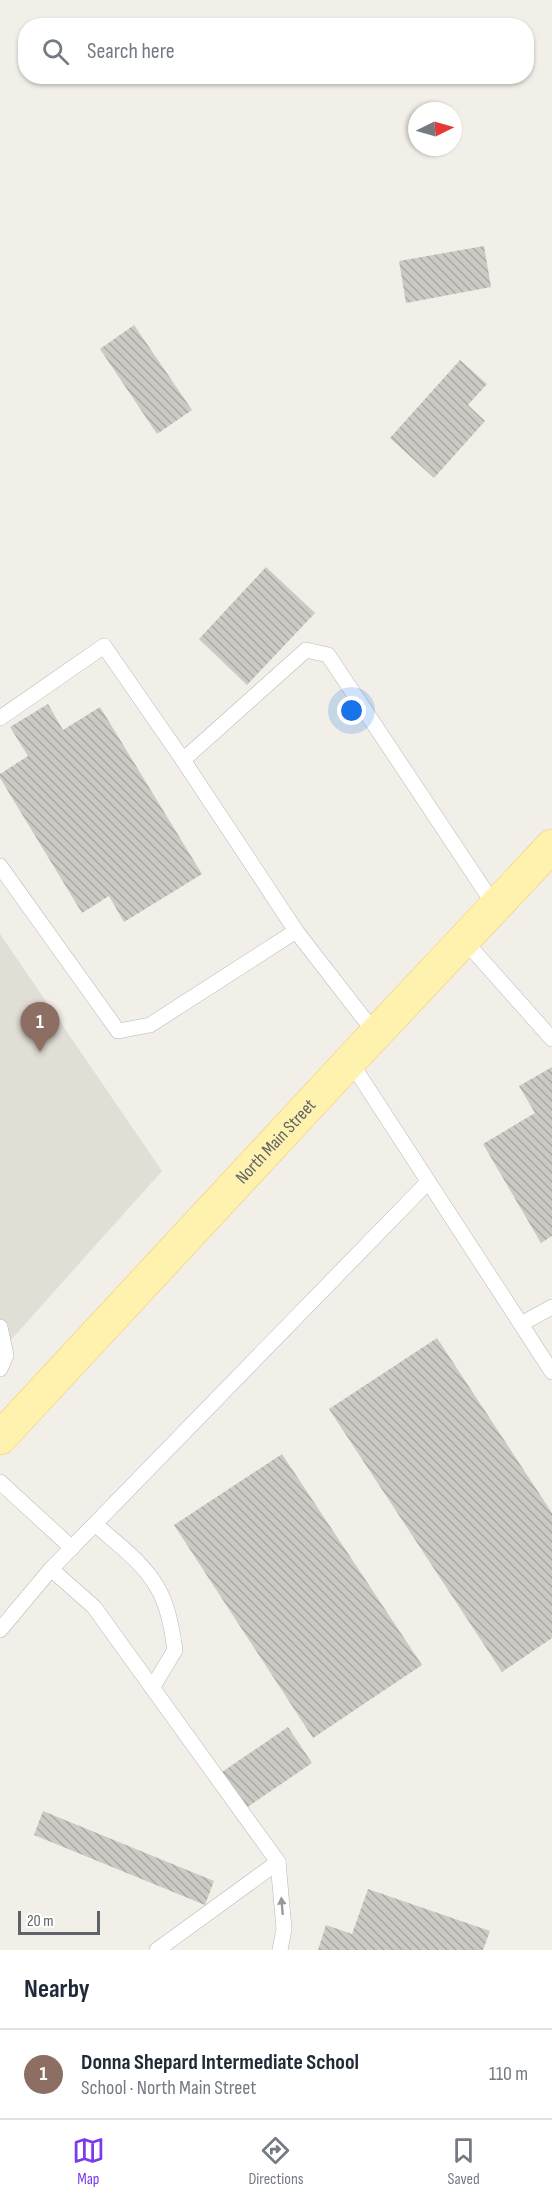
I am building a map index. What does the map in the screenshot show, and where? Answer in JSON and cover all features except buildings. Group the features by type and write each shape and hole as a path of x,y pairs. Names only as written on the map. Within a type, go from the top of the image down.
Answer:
{"main road":[{"name":"North Main Street","path":"0,1438 552,846"}],"lane":[{"path":"0,718 104,646 183,760 296,931 375,1034"},
{"path":"183,760 306,650 328,655 495,906"},
{"path":"0,866 118,1031 150,1025 296,931"},
{"path":"464,940 552,1039"},
{"path":"350,1061 552,1372"},
{"path":"0,1630 51,1569 428,1182"},
{"path":"521,1324 552,1307"},
{"path":"0,1327 6,1355 0,1369"},
{"path":"0,1482 72,1548"},
{"path":"95,1524 139,1564 158,1588 171,1625 175,1650 152,1688"},
{"path":"51,1569 94,1606 278,1862 284,1929 280,1950"},
{"path":"157,1950 278,1862"}],"shaded area":[{"path":"0,934 162,1171 0,1352"}],"place":[{"name":"Donna Shepard Intermediate School","path":"40,1052"}]}
